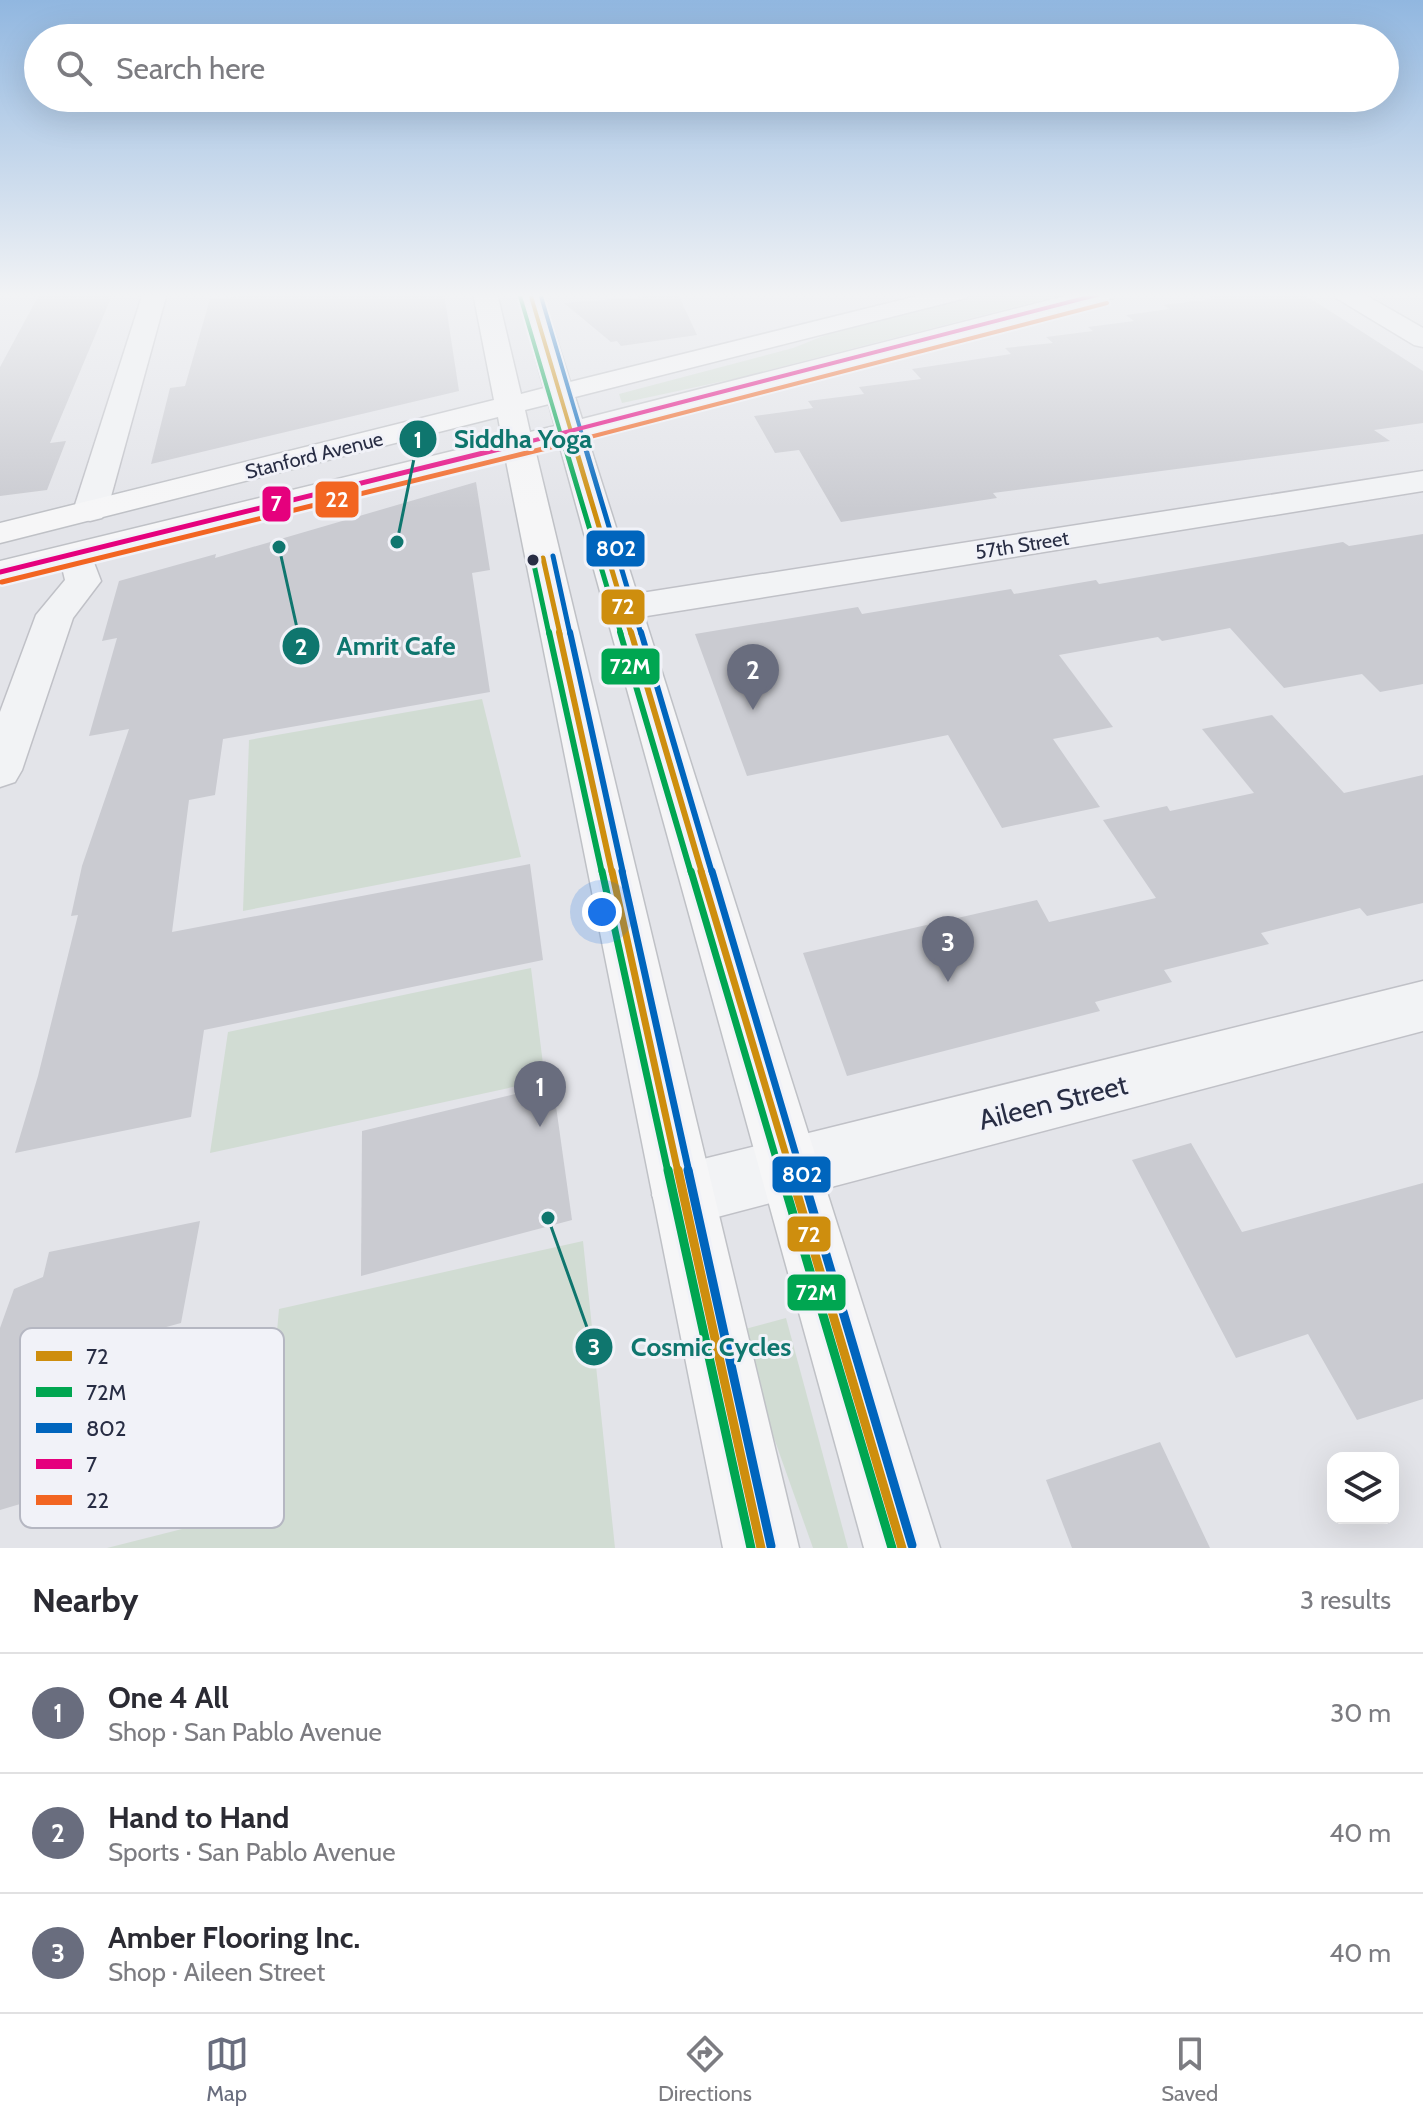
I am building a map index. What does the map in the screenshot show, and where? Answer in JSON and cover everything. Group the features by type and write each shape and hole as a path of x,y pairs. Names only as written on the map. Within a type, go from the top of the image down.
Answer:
{"main road":[{"path":"500,365 761,1548"},
{"path":"551,365 902,1548"},
{"name":"Stanford Avenue","path":"0,572 76,555 513,425 559,392 667,365"},
{"name":"Stanford Avenue","path":"0,533 90,511 513,425 570,431 824,365"}],"street":[{"path":"90,511 133,365"},
{"name":"57th Street","path":"622,608 1423,481"},
{"path":"0,770 55,615 83,581 76,555"},
{"name":"Aileen Street","path":"683,1195 1423,1006"}],"shaded area":[{"path":"728,365 788,365 622,403 619,394"},
{"path":"482,699 521,857 243,911 249,740"},
{"path":"531,968 545,1080 210,1153 228,1032"},
{"path":"583,1241 615,1548 107,1548 186,1528 284,1528 284,1328 277,1328 279,1309"},
{"path":"786,1318 848,1548 813,1548 769,1424 745,1329"}],"building":[{"path":"83,365 50,443 66,441 47,490 0,496 0,367"},
{"path":"191,365 455,365 459,391 151,464 170,388 185,386"},
{"path":"937,365 1414,365 1423,371 1423,423 1374,430 1390,441 993,493 997,498 841,522 799,450 775,453 754,416 813,408 808,401 864,394 859,387 921,379 912,369"},
{"path":"476,482 490,570 472,573 490,692 223,739 215,795 189,800 172,932 530,864 543,960 204,1030 191,1117 15,1153 38,1076 78,915 71,916 82,866 129,729 89,736 117,638 102,641 119,581 216,554 215,558"},
{"path":"1423,534 1423,684 1380,692 1362,674 1284,688 1230,628 1059,655 1113,727 1053,739 1100,807 1002,828 948,735 747,776 695,634 858,607 862,614 1011,589 1014,594 1096,580 1099,584 1343,542 1349,546"},
{"path":"1272,715 1344,793 1423,775 1423,903 1367,916 1360,908 1261,933 1269,944 1164,970 1172,982 1095,1002 1100,1011 847,1076 803,953 1037,900 1049,922 1156,898 1103,820 1167,806 1170,811 1254,793 1202,729"},
{"path":"553,1085 572,1220 361,1276 362,1131"},
{"path":"1191,1143 1242,1232 1423,1183 1423,1399 1357,1420 1308,1334 1236,1358 1132,1160"},
{"path":"200,1221 181,1323 163,1328 20,1328 20,1504 0,1510 0,1328 14,1289 43,1277 49,1252"},
{"path":"1160,1442 1210,1548 1072,1548 1046,1480"}],"transit line":[{"name":"72M","path":"541,365 892,1548"},
{"name":"72","path":"551,365 902,1548"},
{"name":"802","path":"561,365 912,1545"},
{"name":"7","path":"0,572 827,365"},
{"name":"22","path":"2,582 868,365"},
{"name":"802","path":"553,556 771,1546"},
{"name":"72","path":"543,558 761,1548"},
{"name":"72M","path":"533,560 751,1548"}],"place":[{"name":"Siddha Yoga","path":"397,542"},
{"name":"Amrit Cafe","path":"279,547"},
{"name":"Hand to Hand","path":"753,710"},
{"name":"Amber Flooring Inc.","path":"948,982"},
{"name":"One 4 All","path":"540,1127"},
{"name":"Cosmic Cycles","path":"548,1218"}]}
